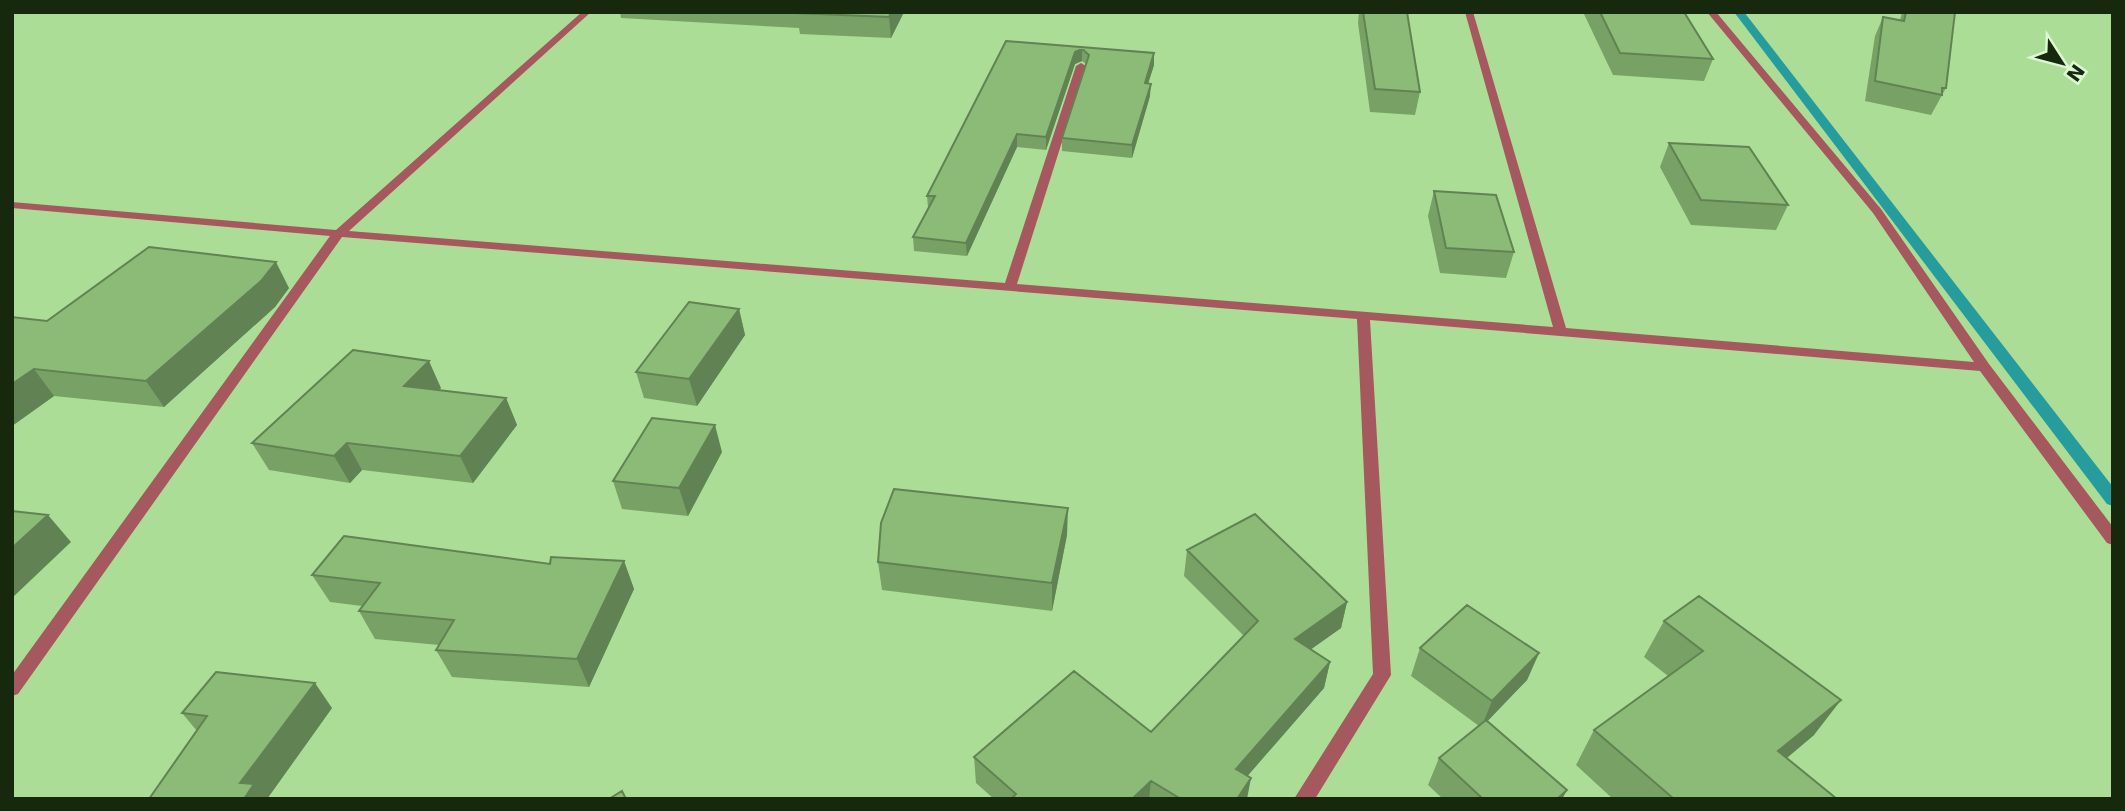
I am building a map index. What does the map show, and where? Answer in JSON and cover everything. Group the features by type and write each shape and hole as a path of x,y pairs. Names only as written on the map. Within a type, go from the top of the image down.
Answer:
{"street":[{"path":"12,689 337,234 587,12"},
{"path":"1469,12 1560,330"},
{"path":"1711,12 1877,211 1984,367 2113,539"},
{"path":"1010,287 1081,66"},
{"path":"12,205 337,234 1363,314 1984,367"},
{"path":"1308,797 1382,675 1363,314"}],"building":[{"path":"797,12 891,12 889,17"},
{"path":"1363,12 1407,12 1420,92 1375,89"},
{"path":"1600,12 1684,12 1713,59 1620,53"},
{"path":"1906,12 1955,12 1946,88 1942,88 1942,95 1875,81 1883,17 1904,21"},
{"path":"1006,41 1154,53 1145,83 1151,84 1132,145 1062,138 1089,55 1082,49 1075,52 1046,137 1017,134 966,243 913,237 935,196 927,196"},
{"path":"1669,143 1749,147 1788,205 1701,200"},
{"path":"1434,191 1496,195 1514,252 1446,248"},
{"path":"149,247 276,262 261,281 146,381 34,369 12,384 12,317 47,321"},
{"path":"689,302 739,309 689,379 636,372"},
{"path":"353,350 429,361 404,386 506,398 460,456 347,443 334,456 252,443"},
{"path":"652,418 715,425 679,488 613,481"},
{"path":"894,489 1068,508 1052,583 878,562 881,523"},
{"path":"12,511 48,515 12,548"},
{"path":"1255,514 1347,602 1295,639 1330,662 1236,769 1251,778 1237,799 1181,799 1151,781 1132,799 1011,799 1016,794 974,757 1074,671 1151,732 1258,621 1187,550"},
{"path":"344,536 550,564 551,557 624,561 577,659 436,650 454,620 359,611 380,583 312,575"},
{"path":"1699,596 1841,700 1778,751 1837,799 1674,799 1594,730 1703,651 1664,621"},
{"path":"1467,605 1539,653 1492,701 1420,648"},
{"path":"216,672 315,683 240,783 254,784 244,799 149,799 207,716 182,713"},
{"path":"1486,720 1567,790 1557,799 1483,799 1439,758"},
{"path":"622,791 626,799 609,799"}],"waterway":[{"path":"1739,12 2113,500"}]}
